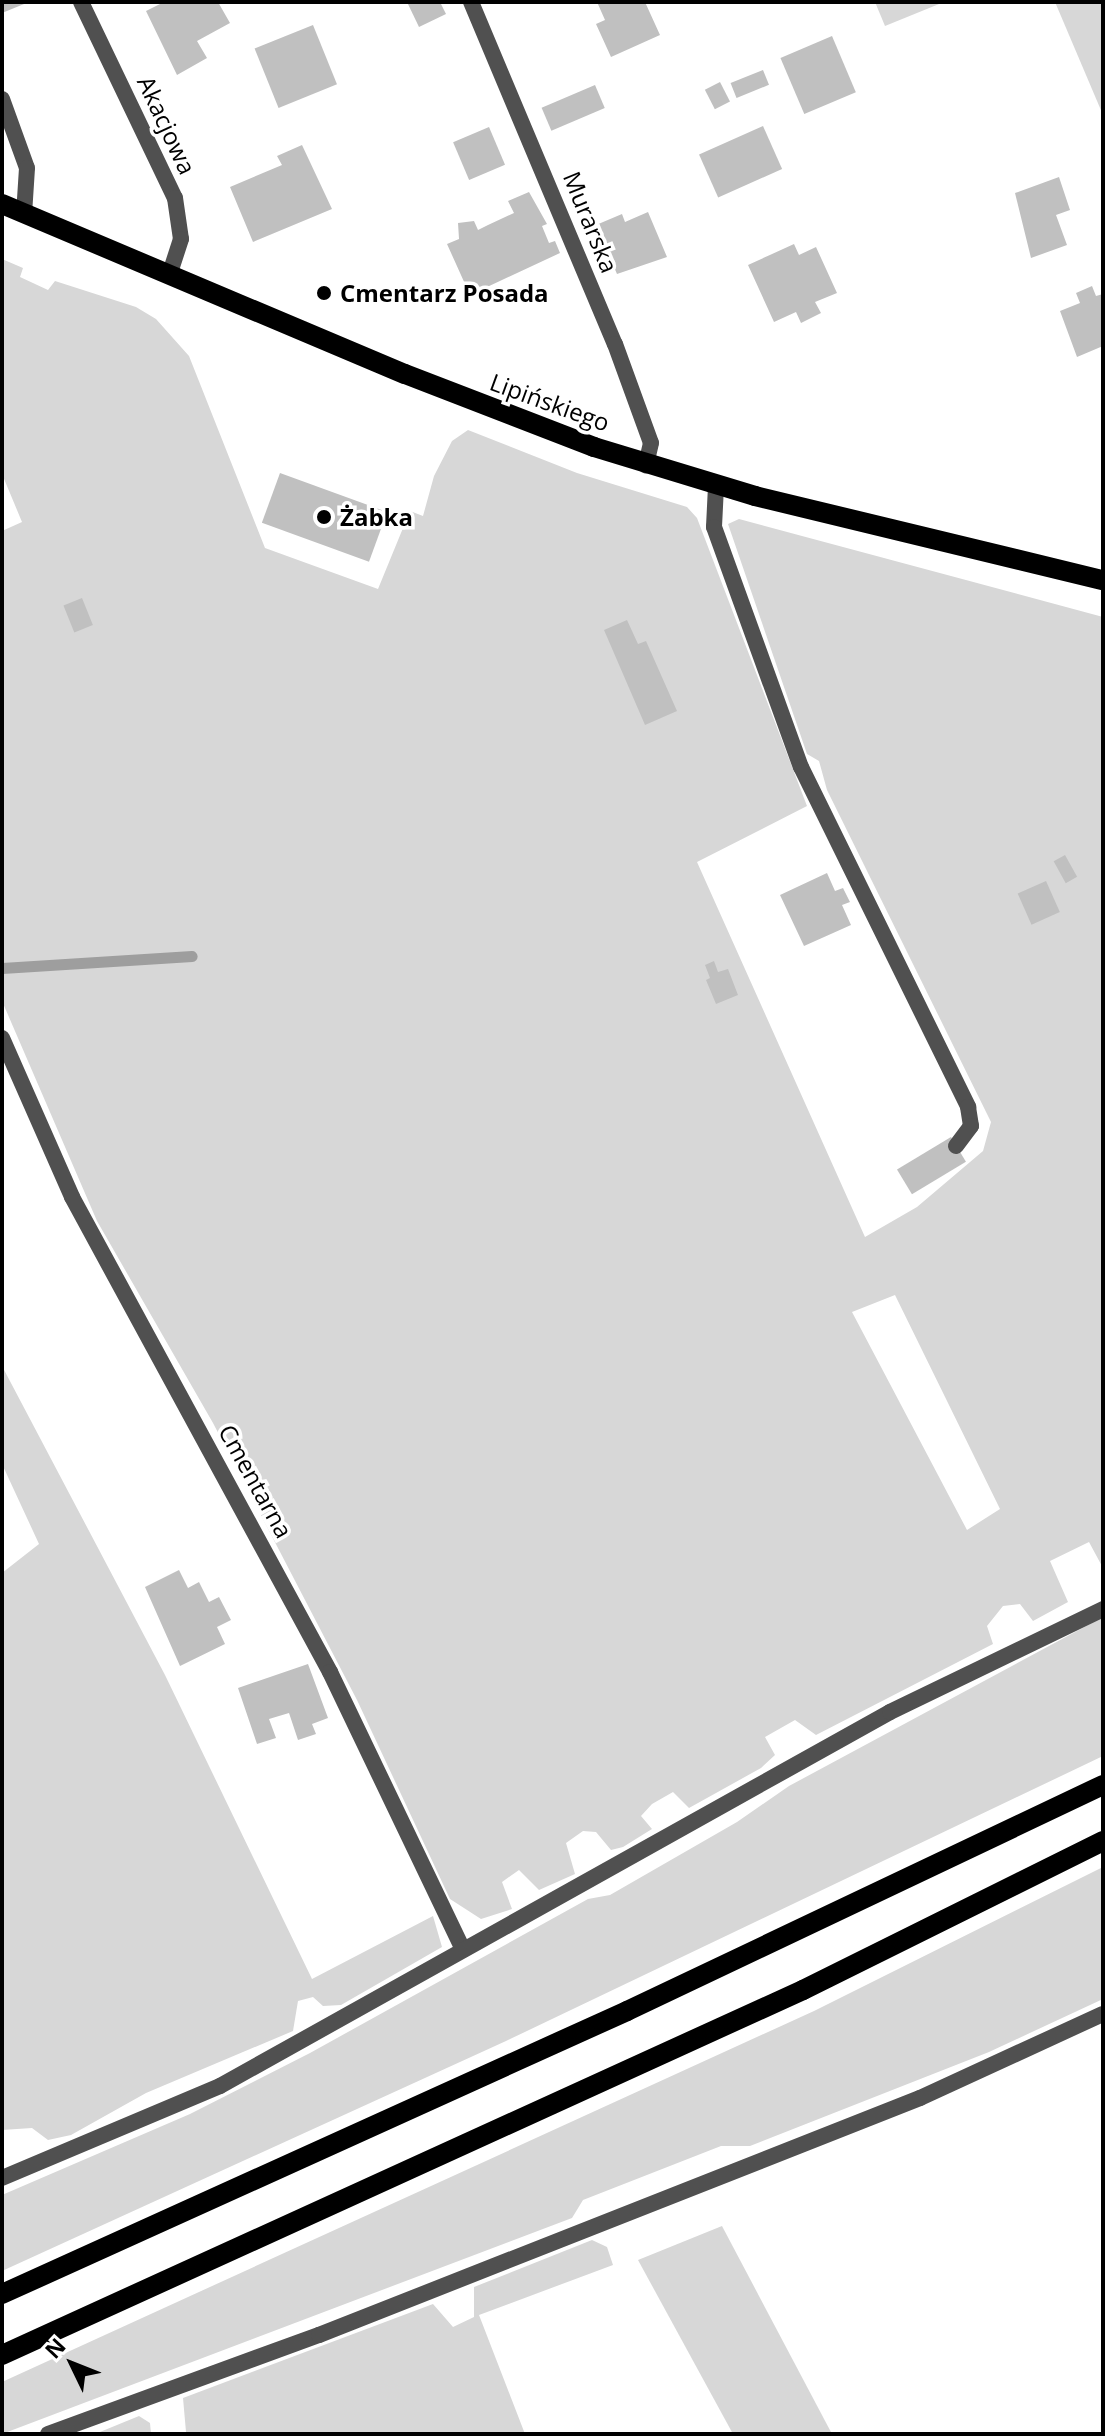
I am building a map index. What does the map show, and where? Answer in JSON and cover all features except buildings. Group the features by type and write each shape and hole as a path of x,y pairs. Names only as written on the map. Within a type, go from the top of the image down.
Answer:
{"main road":[{"name":"Lipińskiego","path":"2,204 470,401 646,465 716,486 1103,580"},
{"path":"2,2294 627,2011 1103,1785"},
{"path":"2,2355 803,1990 1103,1841"}],"street":[{"name":"Akacjowa","path":"81,2 175,198 181,239 169,275"},
{"name":"Murarska","path":"471,2 615,344 651,443 646,465"},
{"path":"2,99 27,168 24,214"},
{"path":"716,486 714,527 801,767 968,1107 971,1126 956,1146"},
{"name":"Cmentarna","path":"2,1038 65,1183 330,1672 463,1950"},
{"path":"2,2178 220,2086 890,1712 1103,1609"},
{"path":"48,2434 319,2335 920,2098 1103,2014"}],"shaded area":[{"path":"875,2 944,2 885,26"},
{"path":"1055,2 1103,2 1103,115"},
{"path":"2,259 23,268 20,277 48,290 55,281 136,307 156,319 189,356 265,548 378,589 410,511 423,516 434,476 452,441 468,430 577,473 687,507 697,518 807,806 697,862 865,1237 917,1207 983,1151 991,1122 827,790 819,761 807,754 728,524 739,519 1103,617 1103,1568 1089,1542 1050,1561 1068,1602 1033,1621 1020,1604 1003,1606 987,1626 993,1644 816,1735 795,1720 765,1737 775,1755 761,1768 689,1808 673,1792 652,1804 641,1816 652,1829 623,1847 611,1850 596,1832 583,1831 566,1843 575,1874 539,1890 519,1870 502,1882 512,1909 481,1919 450,1899 357,1700 213,1423 97,1221 2,1001 2,531 22,522 2,474","holes":["895,1295 1000,1509 967,1530 852,1312"]},
{"path":"2,1366 165,1675 312,1979 433,1916 442,1947 341,2005 323,2006 313,1997 298,2001 293,2031 146,2093 71,2135 48,2140 32,2128 2,2130 2,1573 39,1544 2,1464"},
{"path":"1103,1617 1103,1756 506,2041 2,2271 2,2195 190,2114 310,2053 588,1899 610,1895 737,1822 789,1786"},
{"path":"1103,1867 1103,1999 989,2052 750,2146 721,2146 583,2200 572,2218 2,2434 2,2382 814,2011"},
{"path":"722,2226 832,2434 733,2434 638,2260"},
{"path":"592,2240 607,2247 613,2265 479,2315 525,2434 181,2434 186,2432 183,2398 433,2304 453,2327 474,2317 474,2287"},
{"path":"139,2416 150,2423 151,2434 95,2434"}],"waterway":[{"path":"2,968 192,956"}],"place":[{"name":"Cmentarz Posada","path":"324,293"},
{"name":"Żabka","path":"324,517"}]}
